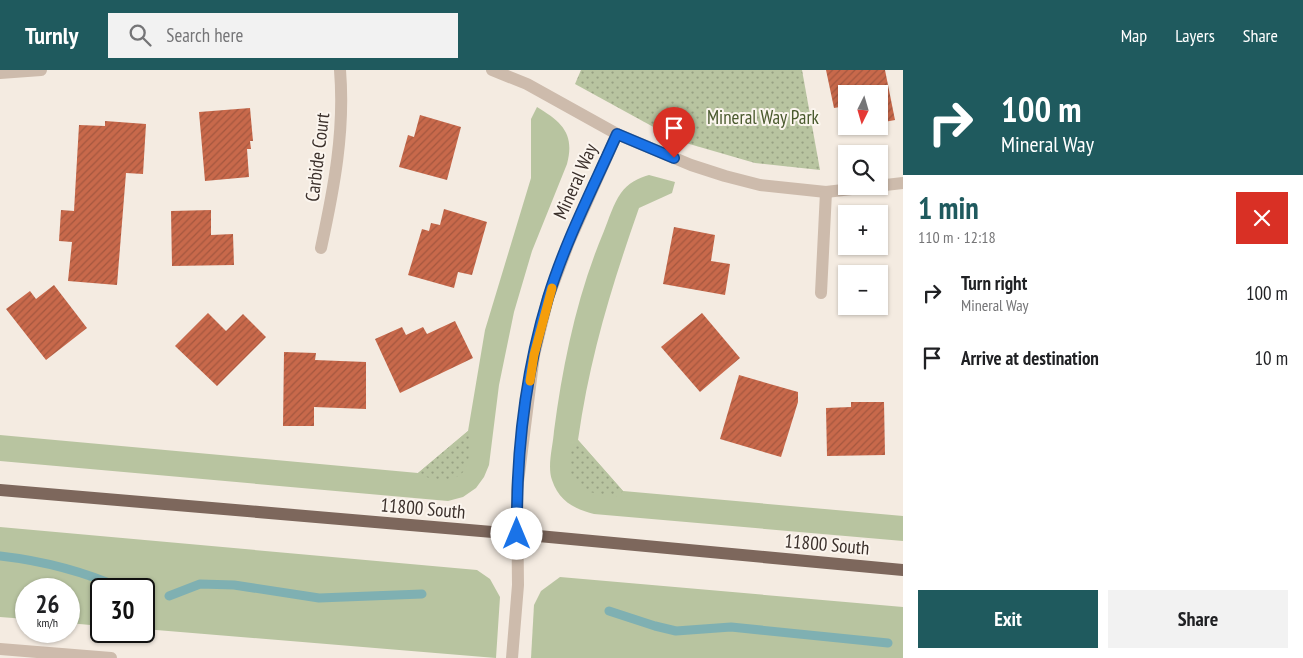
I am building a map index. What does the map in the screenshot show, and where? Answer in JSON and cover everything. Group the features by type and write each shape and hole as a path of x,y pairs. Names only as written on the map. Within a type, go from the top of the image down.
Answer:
{"main road":[{"name":"11800 South","path":"0,490 517,534 903,570"}],"street":[{"path":"0,73 41,70"},
{"name":"Carbide Court","path":"321,248 340,148 342,112 340,70"},
{"path":"492,70 527,84 617,134"},
{"name":"Mineral Way","path":"512,658 518,585 518,478 534,355 548,298 569,242 617,134 691,165 760,185 826,192 903,183"},
{"path":"821,293 826,192"},
{"path":"0,649 111,658"}],"green space":[{"name":"Mineral Way Park","path":"581,70 802,70 820,170 755,163 679,141 575,84"},
{"path":"537,107 560,124 568,137 569,154 567,164 532,251 514,312 499,385 489,465 484,477 476,488 463,497 448,501 0,461 0,435 418,473 468,431 485,330 531,178 531,119"},
{"path":"649,175 675,182 672,193 639,208 619,266 595,351 578,440 623,491 903,516 903,541 594,514 580,510 563,499 555,487 550,469 562,380 572,330 594,255 618,197 624,189 637,179"},
{"path":"468,431 472,435 468,460 463,472 451,479 429,478 418,473"},
{"path":"578,440 623,491 616,497 591,492 577,485 573,479 570,471 570,461 573,447"},
{"path":"0,527 477,570 490,579 500,597 496,658 155,630 155,578 90,578 90,625 80,624 80,578 15,578 15,618 0,617"},
{"path":"560,577 903,607 903,658 531,658 534,605 541,591"}],"building":[{"path":"826,70 885,70 888,85 838,85 838,107 834,108"},
{"path":"888,85 895,120 888,121"},
{"path":"250,108 253,141 250,141 251,149 247,149 249,177 205,181 199,112"},
{"path":"420,115 461,127 447,180 399,167 408,135 414,137"},
{"path":"105,121 146,124 143,174 126,173 117,285 68,281 72,242 59,241 61,210 74,211 79,125 105,126"},
{"path":"444,209 487,222 472,275 458,272 454,288 408,275 422,229 429,231 431,223 440,225"},
{"path":"211,210 211,235 233,234 234,265 172,266 171,211"},
{"path":"674,227 715,235 711,261 730,264 725,295 663,284"},
{"path":"54,285 87,328 46,360 6,309 30,291 36,299"},
{"path":"208,313 226,331 243,314 266,337 217,386 175,346"},
{"path":"702,313 740,358 700,392 661,347"},
{"path":"455,321 473,358 400,393 375,339 402,327 406,335 423,327 427,334"},
{"path":"284,352 316,353 315,360 366,362 366,409 314,407 314,426 283,426"},
{"path":"739,375 798,392 798,402 781,457 720,439"},
{"path":"851,402 884,402 885,455 827,456 826,408 851,407"}],"waterway":[{"path":"0,556 63,568 96,578"},
{"path":"169,596 200,584 234,585 319,598 422,594"},
{"path":"609,611 676,631 731,627 888,643"}],"slow traffic":[{"path":"530,381 534,355 552,288"}],"route":[{"path":"517,534 518,478 534,355 548,298 569,242 617,134 674,158"}]}
